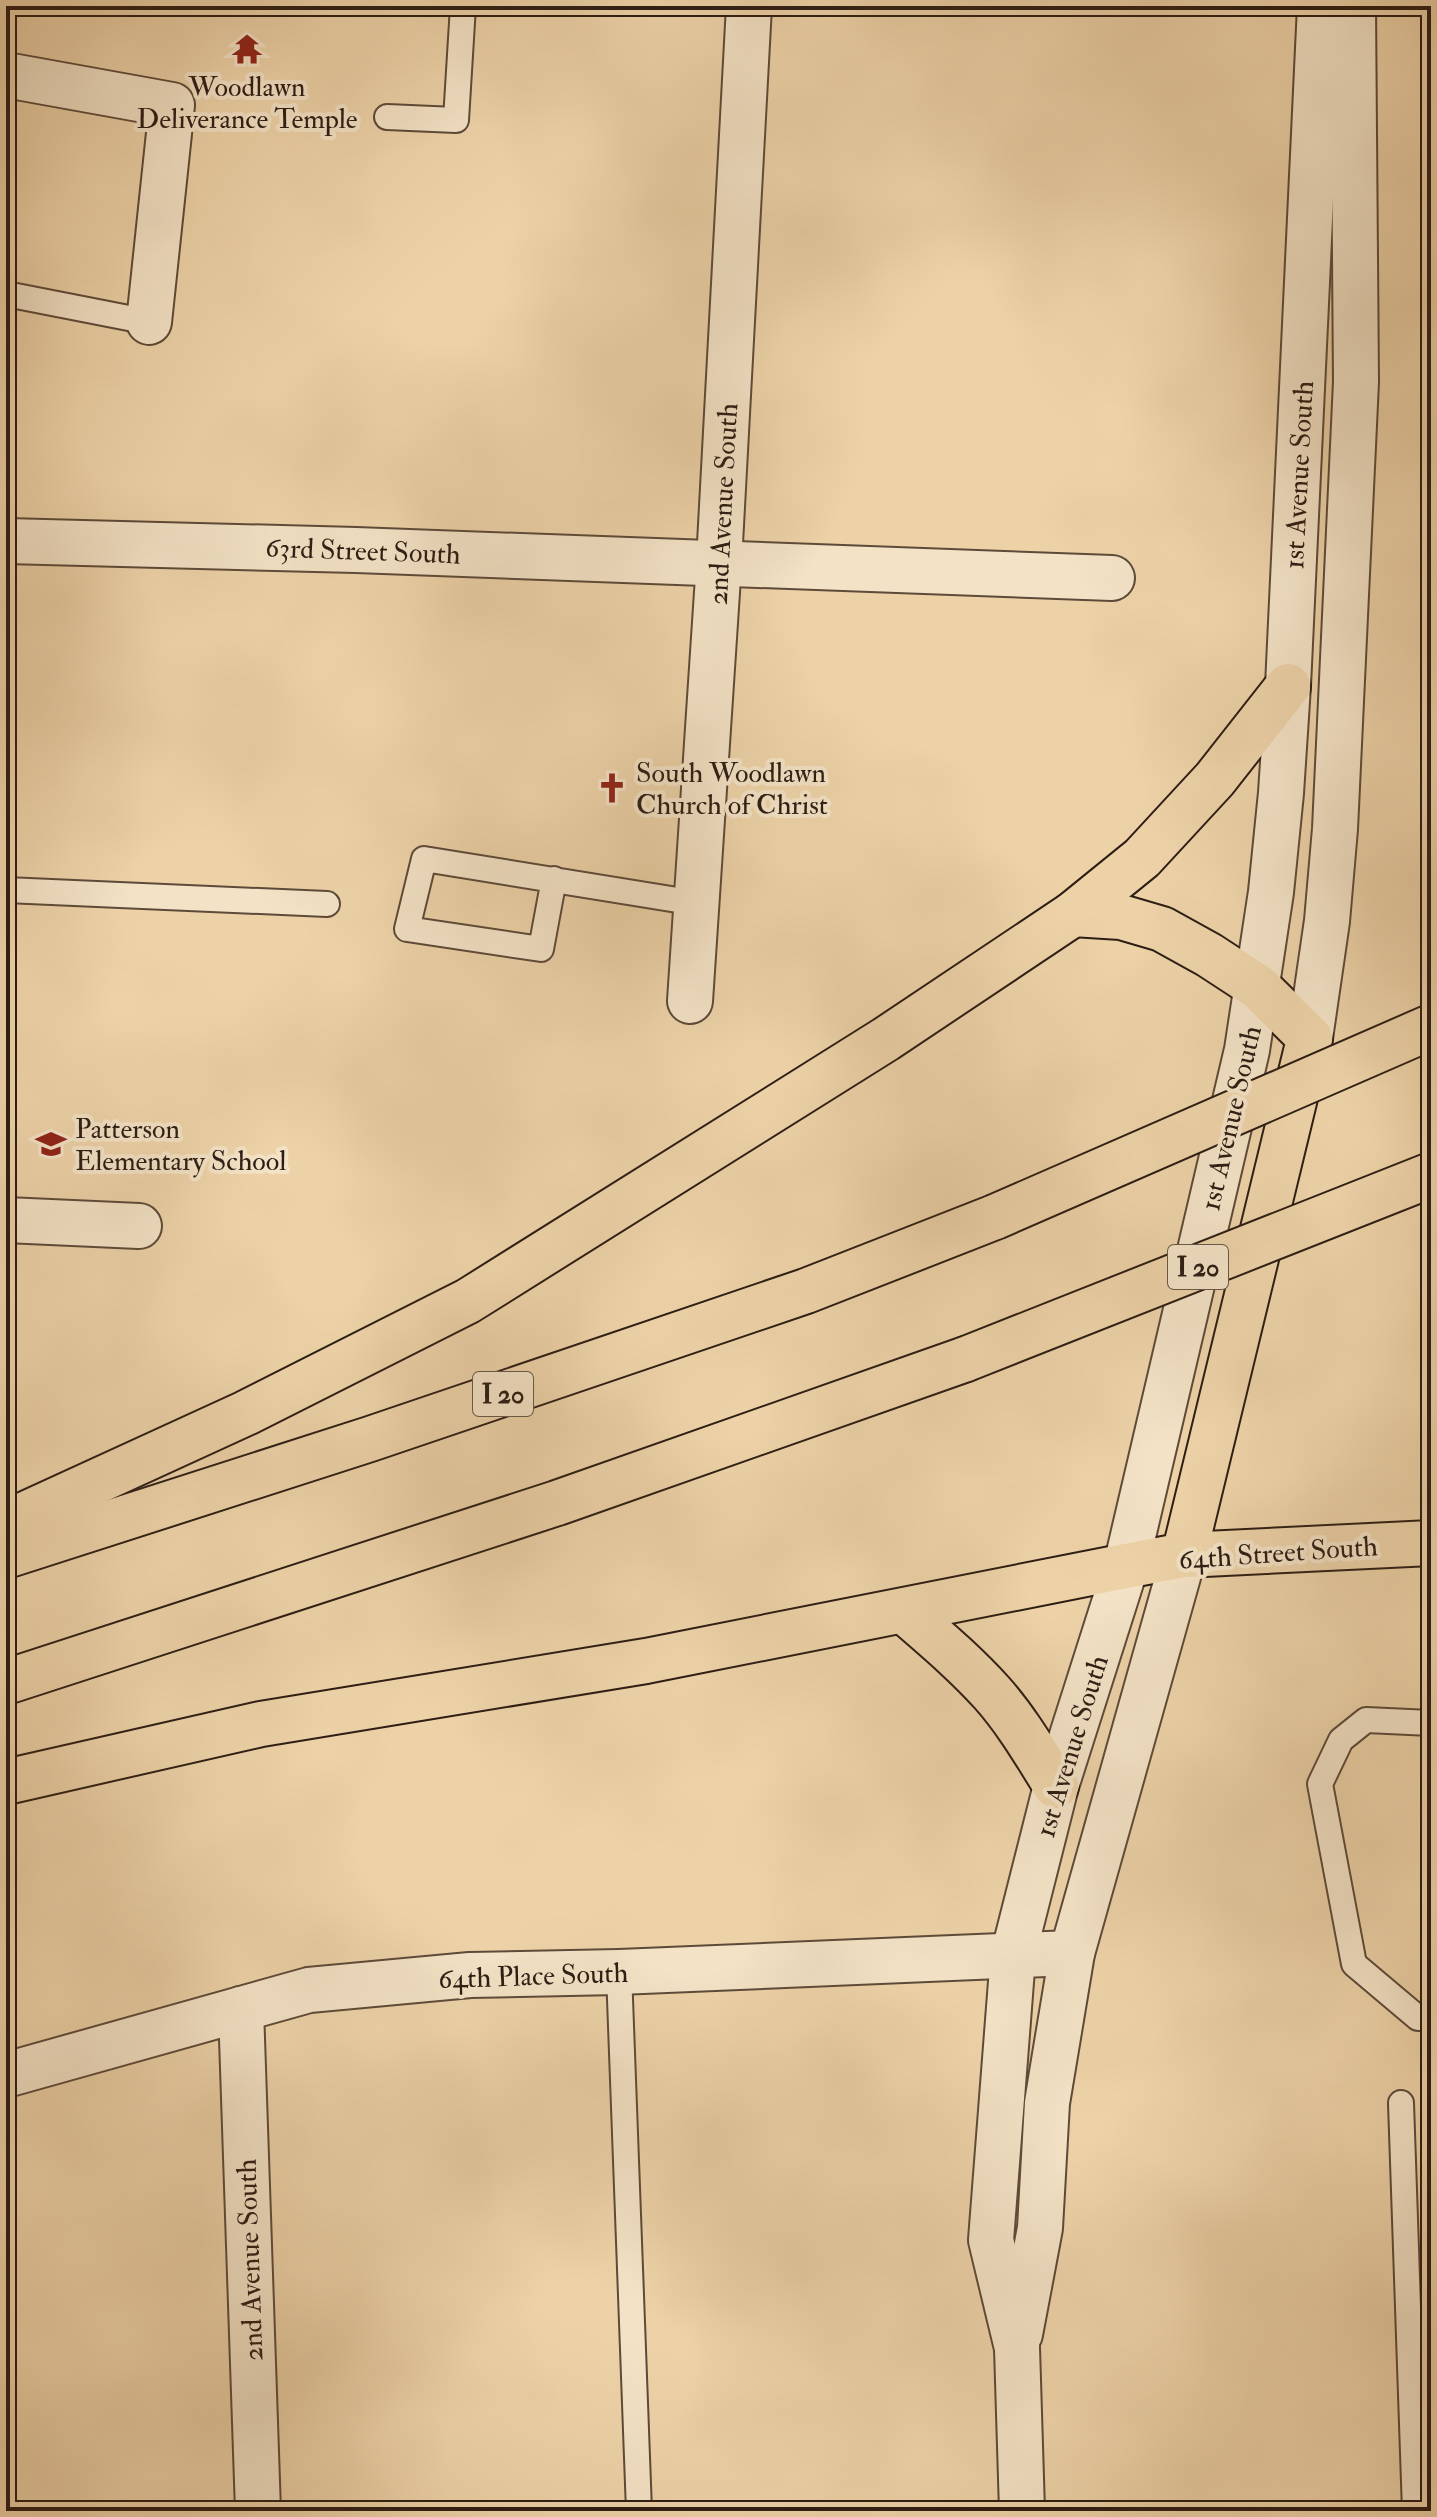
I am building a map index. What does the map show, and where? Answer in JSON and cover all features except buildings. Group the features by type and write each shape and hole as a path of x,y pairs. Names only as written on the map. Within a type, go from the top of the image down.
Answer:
{"main road":[{"path":"6,1523 246,1413 468,1301 886,1039 1073,914 1142,858 1215,779 1288,686"},
{"path":"1073,914 1121,917 1162,929 1258,987 1310,1038"},
{"name":"I 20","path":"6,1556 370,1439 764,1305 995,1217 1431,1027"},
{"name":"1st Avenue South","path":"1184,1555 1310,1038"},
{"name":"I 20","path":"6,1682 557,1503 966,1359 1431,1175"},
{"name":"64th Street South","path":"6,1782 261,1724 646,1661 1184,1555 1431,1543"},
{"path":"904,1611 992,1693 1026,1737 1056,1786"}],"street":[{"name":"2nd Avenue South","path":"690,1001 719,562 749,6"},
{"name":"1st Avenue South","path":"1022,2511 1017,2348 991,2240 1013,1956 1056,1786 1126,1566 1247,1050 1258,987 1281,793 1288,686 1320,6"},
{"name":"1st Avenue South","path":"1310,1038 1327,921 1335,829 1356,382 1353,6"},
{"path":"6,75 172,105 149,322"},
{"name":"63rd Street South","path":"6,541 372,550 1112,578"},
{"path":"6,1220 139,1226"},
{"name":"1st Avenue South","path":"1017,2348 1040,2228 1047,2103 1072,1953 1184,1555"},
{"name":"64th Place South","path":"6,2075 324,1988 470,1975 619,1972 1072,1953"},
{"name":"2nd Avenue South","path":"241,2009 258,2511"}],"lane":[{"path":"387,117 456,120 463,6"},
{"path":"6,294 149,322"},
{"path":"554,879 541,949 407,929 424,859 554,879 696,903"},
{"path":"6,890 327,904"},
{"path":"1431,1723 1366,1720 1341,1740 1320,1784 1354,1964 1418,2018 1431,2018"},
{"path":"619,1972 639,2511"},
{"path":"1401,2103 1415,2511"}],"place":[{"name":"Woodlawn Deliverance Temple","path":"247,49"},
{"name":"South Woodlawn Church of Christ","path":"612,788"},
{"name":"Patterson Elementary School","path":"51,1144"}]}
